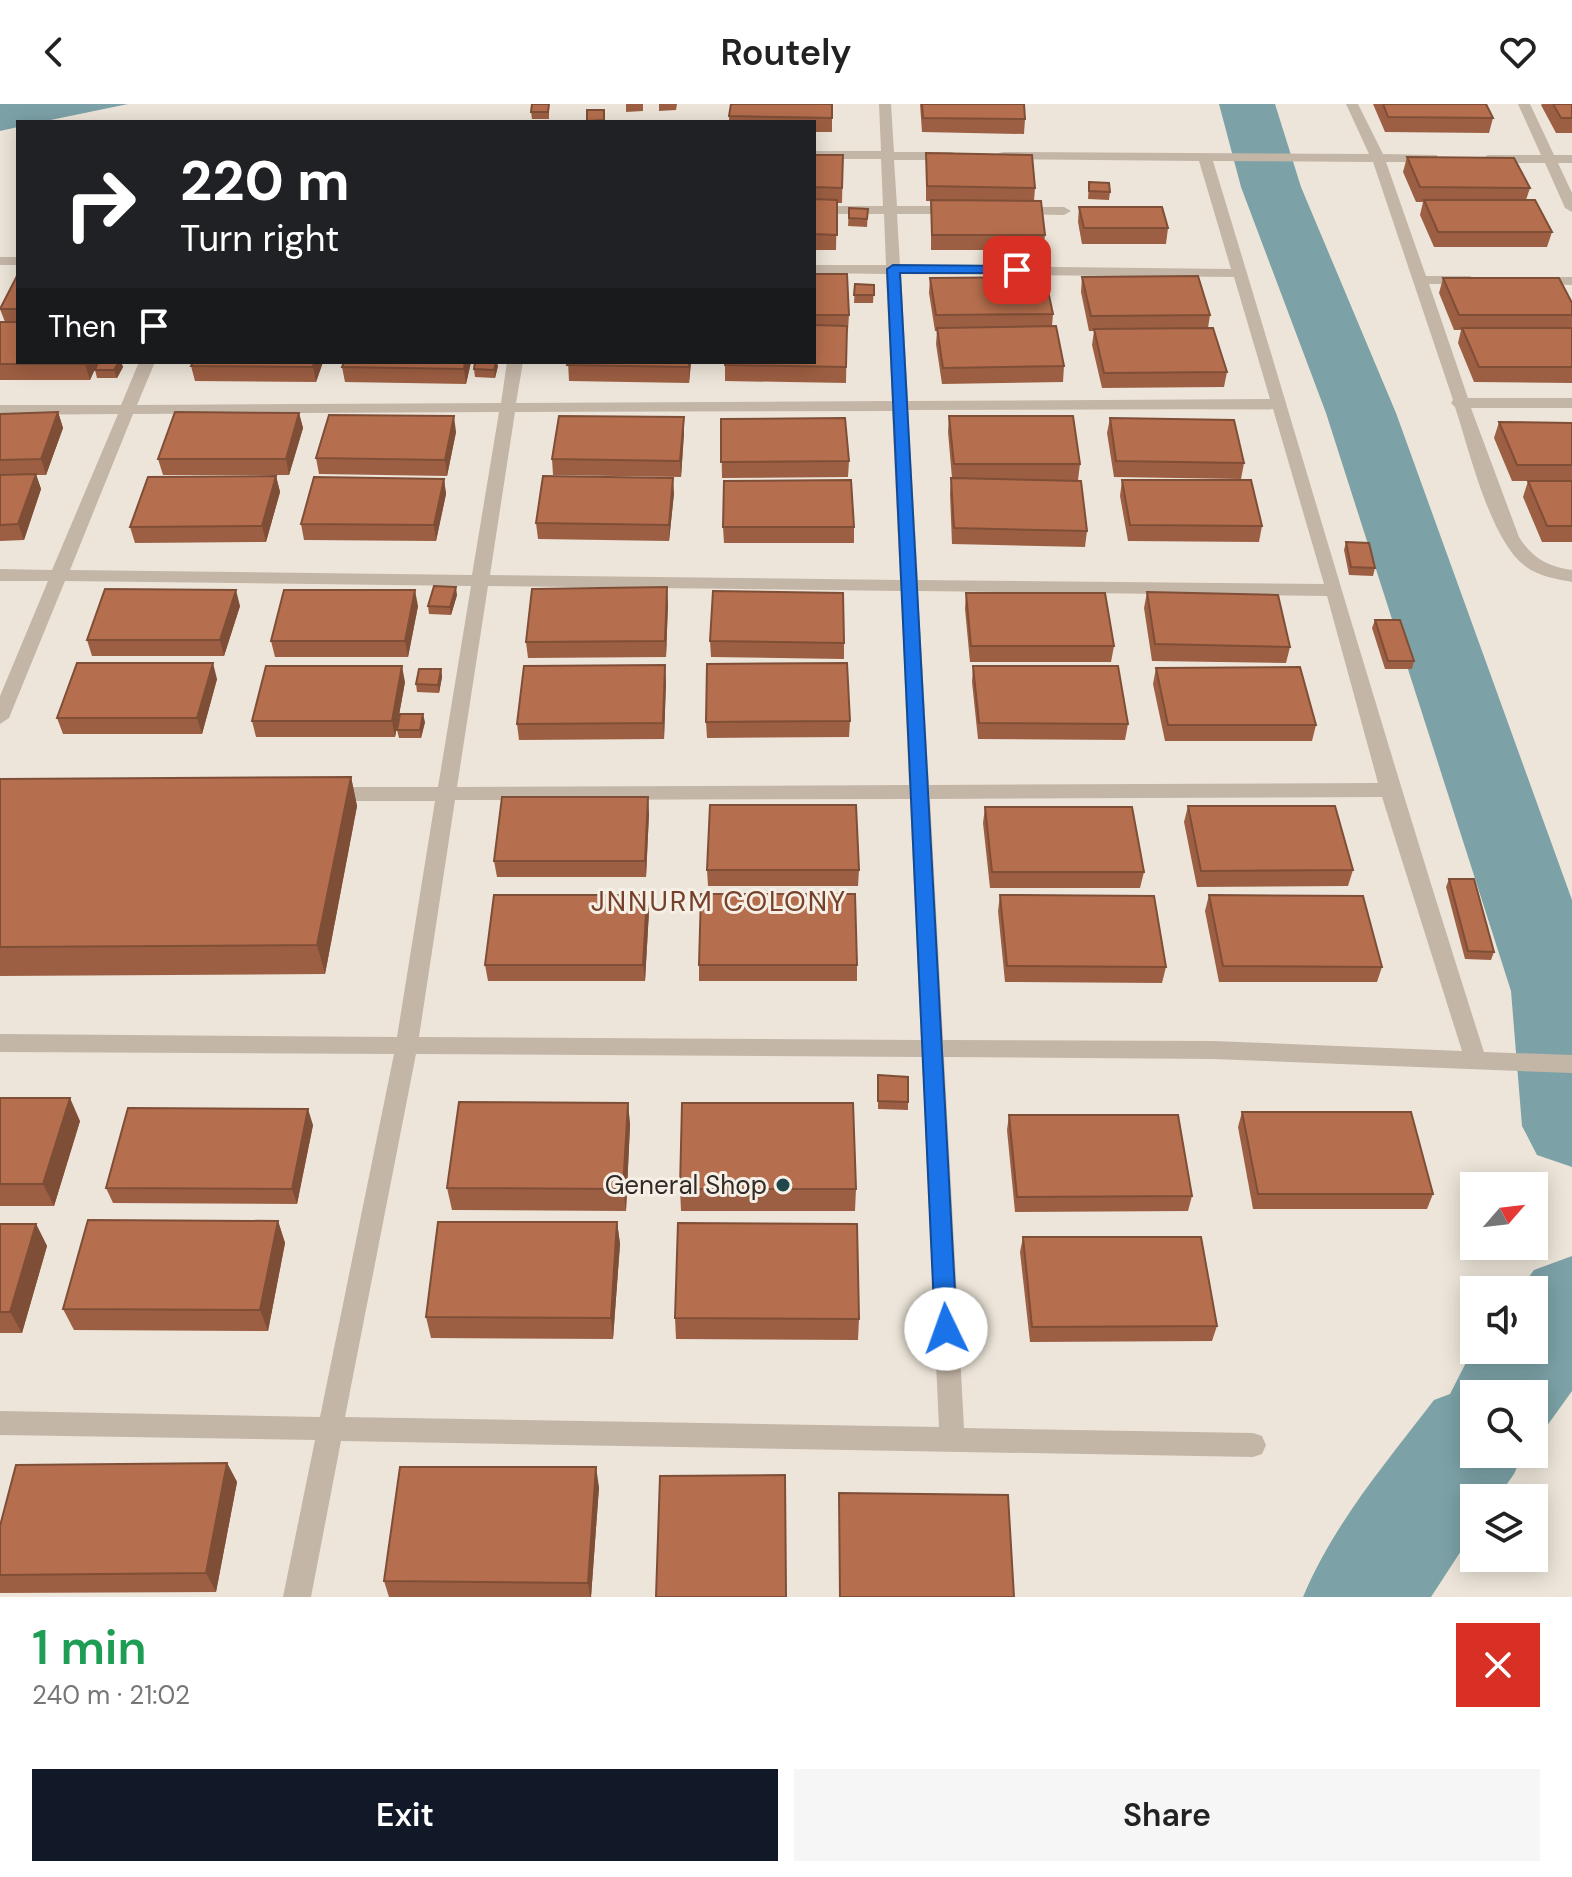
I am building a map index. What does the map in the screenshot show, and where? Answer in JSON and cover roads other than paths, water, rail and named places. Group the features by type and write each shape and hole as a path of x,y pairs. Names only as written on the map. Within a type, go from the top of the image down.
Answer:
{"street":[{"path":"885,104 952,1440"},
{"path":"1352,104 1378,158 1459,403 1516,551 1538,568 1572,576"},
{"path":"1524,104 1572,208"},
{"path":"816,155 965,156"},
{"path":"1204,155 1364,690 1390,790 1476,1061"},
{"path":"997,156 1440,158"},
{"path":"1471,159 1572,159"},
{"path":"816,210 968,210"},
{"path":"1000,210 1064,211"},
{"path":"816,269 1241,273"},
{"path":"1418,280 1480,280"},
{"path":"1510,281 1572,281"},
{"path":"0,718 146,364"},
{"path":"297,1597 406,1047 515,364"},
{"path":"1459,403 1572,403"},
{"path":"0,410 1280,404"},
{"path":"0,575 1332,590"},
{"path":"308,794 1390,790"},
{"path":"0,1043 1213,1050 1572,1064"},
{"path":"0,1423 1253,1445"}],"water":[{"path":"0,104 128,104 51,120 16,120 16,127 0,131"}],"waterway":[{"path":"1247,104 1271,187 1361,413 1558,991 1572,1126"},
{"path":"1515,1380 1572,1304"},
{"path":"1363,1597 1406,1530 1460,1456"}],"place":[{"name":"General Shop","path":"783,1185"}],"district":[{"name":"JNNURM COLONY","path":"719,901"}]}
